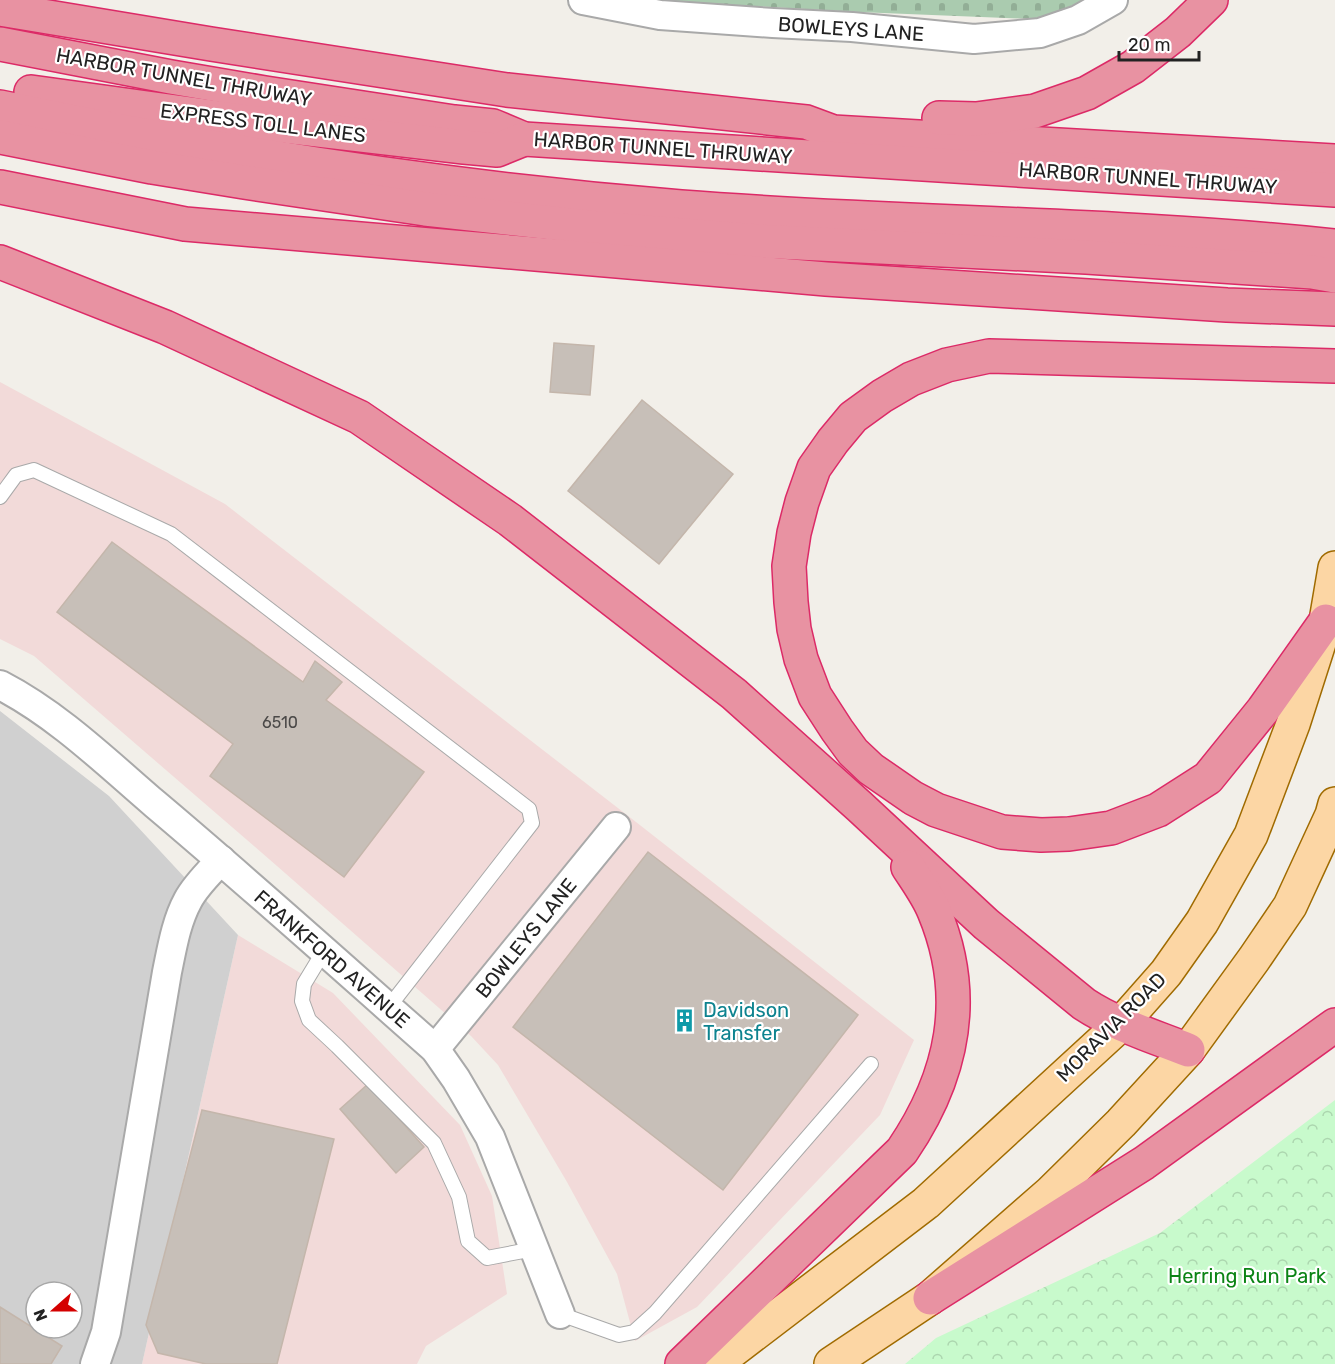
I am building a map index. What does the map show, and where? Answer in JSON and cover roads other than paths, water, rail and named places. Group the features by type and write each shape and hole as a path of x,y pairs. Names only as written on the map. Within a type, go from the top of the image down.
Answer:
{"highway":[{"path":"806,122 837,114 976,119 1035,111 1087,93 1133,67 1178,32 1211,0"},
{"path":"0,9 507,90 806,122 833,132 1335,161"},
{"name":"HARBOR TUNNEL THRUWAY","path":"0,44 242,89 493,126 524,139 1335,190"},
{"name":"EXPRESS TOLL LANES","path":"0,87 202,116 464,147 498,150 524,139"},
{"path":"0,107 283,160 559,196 798,214 1163,232 1322,259"},
{"path":"0,137 152,167 266,185 425,209 608,229 759,241 1086,257 1322,259"},
{"path":"0,187 185,224 826,279 1227,305 1335,309"},
{"path":"0,262 165,327 359,417 510,520 734,694 986,924 1084,1004 1100,1015 1188,1050"},
{"path":"1326,621 1263,710 1208,778 1158,810 1112,828 1069,834 1002,832 936,810 913,798 871,769 853,752 815,696 801,659 790,602 789,566 802,502 814,468 833,441 854,417 882,396 911,379 947,365 989,356 1335,366"},
{"path":"682,1364 902,1151 928,1108 945,1063 952,1033 953,993 950,965 941,928 933,908 887,833"},
{"path":"930,1298 1144,1162 1335,1025"}],"main road":[{"name":"MORAVIA ROAD","path":"715,1364 926,1203 1121,1024 1166,973 1202,922 1251,835 1293,724 1326,621 1335,568"},
{"path":"831,1364 930,1298 1050,1193 1121,1123 1188,1050 1290,906 1335,804"}],"street":[{"name":"BOWLEYS LANE","path":"583,0 660,15 852,27 974,39 1040,33 1078,20 1113,0"},
{"name":"FRANKFORD AVENUE","path":"0,686 66,728 221,860 435,1049 456,1079 489,1137 560,1314"},
{"name":"BOWLEYS LANE","path":"435,1049 616,827"},
{"path":"95,1364 106,1332 169,962 179,923 188,900 197,885 221,860"}],"lane":[{"path":"0,497 16,475 34,470 171,534 529,808 532,823 388,1008"},
{"path":"324,951 304,984 302,1000 309,1020 434,1143 459,1197 468,1241 487,1258 534,1249"},
{"path":"560,1314 619,1335 634,1332 655,1313 871,1064"}],"place":[{"name":"Davidson Transfer","path":"685,1021"}],"park label":[{"name":"Herring Run Park","path":"1247,1276"}]}
